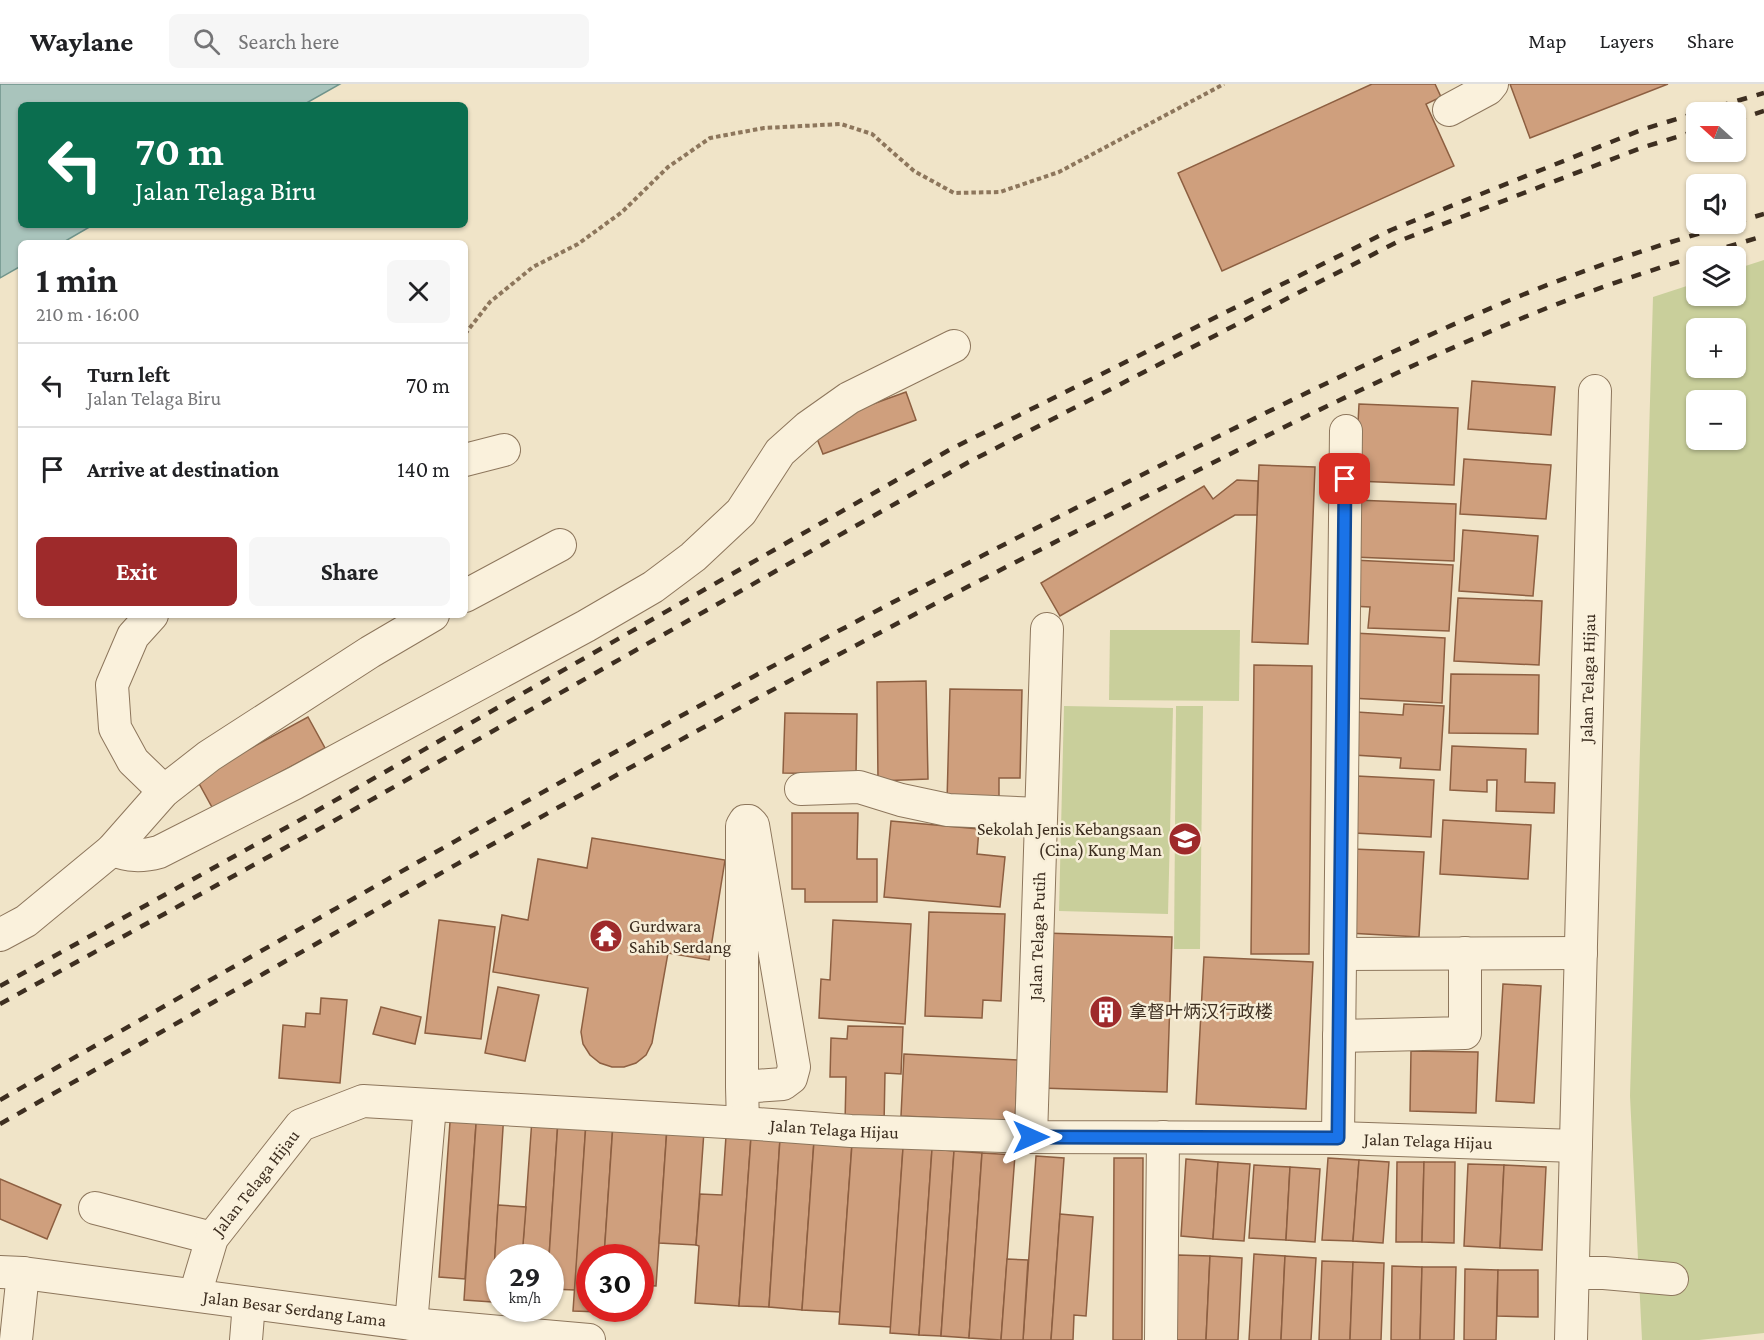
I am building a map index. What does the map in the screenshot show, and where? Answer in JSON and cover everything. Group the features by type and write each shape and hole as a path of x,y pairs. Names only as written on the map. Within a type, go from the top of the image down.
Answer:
{"street":[{"path":"1449,110 1488,89 1492,84"},
{"path":"112,850 141,857 159,852 305,778 586,626 653,587 693,557 741,512 780,452 808,426 849,398 954,346"},
{"name":"Jalan Telaga Hijau","path":"1571,1340 1595,391"},
{"path":"1338,1138 1346,431"},
{"path":"468,459 504,450"},
{"path":"468,594 560,545"},
{"path":"149,618 133,636 112,685 115,728 133,761 164,791"},
{"path":"0,935 26,921 112,850 164,791 209,756 370,652 428,618"},
{"name":"Jalan Telaga Putih","path":"1031,1137 1047,629"},
{"path":"801,789 859,787 901,800 948,810 1041,814"},
{"path":"742,1087 783,1084 791,1078 794,1067 753,825 749,821 745,821 742,826 742,1087 743,1123"},
{"path":"1339,1036 1465,1033 1465,953"},
{"path":"1340,954 1581,953"},
{"name":"Jalan Telaga Hijau","path":"195,1294 212,1238 301,1125 363,1101 851,1131 1031,1137 1338,1138 1576,1146"},
{"path":"411,1324 430,1106"},
{"path":"1161,1340 1163,1137"},
{"path":"95,1208 212,1238"},
{"path":"12,1272 16,1340"},
{"name":"Jalan Besar Serdang Lama","path":"12,1272 195,1294 411,1324 589,1340"},
{"path":"1573,1273 1604,1272 1672,1279"},
{"path":"246,1340 249,1303"}],"path":[{"path":"468,330 490,302 532,267 578,244 622,212 668,167 710,138 764,128 841,124 872,134 914,171 954,193 1000,192 1059,172 1224,84"}],"green space":[{"path":"1764,260 1764,1333 1699,1340 1642,1340 1630,1096 1653,297 1686,286 1686,306 1746,306 1746,266"},
{"path":"1110,630 1240,630 1239,701 1109,700"},
{"path":"1064,706 1173,708 1168,914 1059,911"},
{"path":"1176,706 1203,706 1200,949 1174,949"}],"water":[{"path":"0,84 340,84 308,102 18,102 18,228 88,228 67,240 18,240 18,268 0,278"}],"building":[{"path":"1372,84 1435,84 1441,97 1426,104 1454,166 1222,271 1178,173"},
{"path":"1510,84 1668,84 1530,138"},
{"path":"1472,381 1555,387 1551,435 1468,429"},
{"path":"906,392 916,420 823,454 812,426"},
{"path":"1359,404 1458,408 1454,485 1355,481"},
{"path":"1464,459 1551,465 1546,519 1460,514"},
{"path":"1259,465 1315,467 1308,644 1252,642"},
{"path":"1237,480 1258,481 1257,515 1235,515 1060,616 1041,583 1204,486 1213,499"},
{"path":"1355,500 1456,504 1454,561 1353,557"},
{"path":"1463,530 1538,536 1533,596 1459,591"},
{"path":"1353,560 1453,565 1449,631 1368,628 1370,607 1351,606"},
{"path":"1458,598 1542,601 1539,665 1454,661"},
{"path":"1354,633 1445,638 1442,703 1350,698"},
{"path":"1254,665 1312,666 1309,954 1251,954"},
{"path":"1451,674 1539,675 1538,734 1449,733"},
{"path":"926,681 928,779 878,781 877,682"},
{"path":"950,689 1022,690 1020,778 999,778 999,802 947,801"},
{"path":"1404,704 1444,706 1440,770 1400,768 1401,758 1354,755 1357,712 1403,715"},
{"path":"785,713 857,714 856,774 783,773"},
{"path":"308,717 325,748 213,809 196,778"},
{"path":"1452,746 1526,749 1525,782 1555,783 1554,813 1496,811 1497,780 1487,780 1487,792 1450,790"},
{"path":"1357,776 1434,780 1431,837 1354,833"},
{"path":"792,813 858,813 857,859 877,859 877,902 805,902 805,889 792,889"},
{"path":"1443,820 1531,825 1528,879 1440,874"},
{"path":"891,821 979,829 977,854 1005,857 1000,907 884,897"},
{"name":"Gurdwara Sahib Serdang","path":"592,838 725,860 709,960 668,953 652,1043 646,1055 636,1063 624,1067 612,1067 600,1063 590,1055 583,1044 581,1032 588,988 493,972 502,915 528,920 538,859 587,868"},
{"path":"1353,849 1424,852 1419,937 1348,933"},
{"path":"929,912 1005,914 1001,1001 983,1000 982,1018 925,1016"},
{"path":"439,920 495,927 481,1039 425,1033"},
{"path":"833,920 911,924 905,1024 819,1018 821,979 830,980"},
{"name":"拿督叶炳汉行政楼","path":"1044,933 1172,937 1167,1092 1040,1088"},
{"path":"1204,957 1313,962 1306,1109 1196,1104"},
{"path":"1503,984 1541,986 1534,1103 1496,1101"},
{"path":"498,987 539,995 525,1061 485,1053"},
{"path":"321,998 347,1000 340,1083 279,1078 283,1025 305,1027 306,1013 320,1014"},
{"path":"381,1007 421,1017 415,1044 373,1034"},
{"path":"848,1026 903,1027 901,1074 885,1073 884,1125 845,1124 846,1077 830,1077 831,1038 847,1039"},
{"path":"1411,1051 1478,1052 1476,1113 1410,1111"},
{"path":"904,1054 1018,1060 1015,1121 901,1116"},
{"path":"451,1108 477,1110 465,1279 439,1277"},
{"path":"477,1110 504,1112 496,1244 486,1244 486,1302 464,1300"},
{"path":"532,1119 558,1121 550,1244 523,1244"},
{"path":"558,1121 586,1123 578,1244 576,1244 575,1290 564,1290 564,1244 550,1244"},
{"path":"586,1123 613,1124 605,1244 578,1244"},
{"path":"613,1124 667,1128 656,1286 654,1286 654,1244 605,1244"},
{"path":"667,1128 704,1131 696,1245 659,1243"},
{"path":"726,1136 751,1137 739,1306 695,1303 700,1194 722,1195"},
{"path":"751,1137 780,1139 769,1307 739,1306"},
{"path":"780,1139 814,1141 802,1310 769,1307"},
{"path":"814,1141 852,1144 840,1312 802,1310"},
{"path":"852,1144 903,1148 891,1327 839,1324"},
{"path":"903,1148 932,1149 919,1335 890,1333"},
{"path":"932,1149 954,1151 941,1336 919,1335"},
{"path":"954,1151 982,1153 969,1338 941,1336"},
{"path":"982,1153 1015,1155 1001,1340 969,1338"},
{"path":"1036,1156 1064,1158 1051,1340 1023,1340"},
{"path":"1114,1158 1143,1158 1142,1340 1113,1340"},
{"path":"1328,1158 1359,1160 1353,1241 1322,1240"},
{"path":"1186,1159 1218,1162 1213,1239 1181,1236"},
{"path":"1359,1160 1389,1162 1383,1243 1353,1241"},
{"path":"1218,1162 1250,1164 1244,1241 1213,1239"},
{"path":"1397,1162 1424,1162 1422,1242 1396,1242"},
{"path":"1424,1162 1455,1162 1454,1243 1422,1242"},
{"path":"1468,1164 1504,1165 1500,1248 1464,1246"},
{"path":"1254,1165 1290,1167 1286,1240 1249,1238"},
{"path":"1504,1165 1546,1167 1542,1250 1500,1248"},
{"path":"1290,1167 1320,1169 1315,1242 1286,1240"},
{"path":"0,1179 61,1205 47,1239 0,1219"},
{"path":"498,1205 526,1207 523,1244 496,1244"},
{"path":"1060,1214 1093,1217 1086,1316 1074,1315 1073,1340 1051,1340"},
{"path":"1254,1254 1285,1256 1281,1340 1249,1340"},
{"path":"1178,1255 1210,1256 1206,1340 1174,1340"},
{"path":"1210,1256 1242,1258 1238,1340 1206,1340"},
{"path":"1285,1256 1316,1258 1311,1340 1281,1340"},
{"path":"1007,1259 1028,1260 1023,1340 1001,1340"},
{"path":"1322,1261 1353,1262 1350,1340 1319,1340"},
{"path":"1353,1262 1384,1263 1381,1340 1350,1340"},
{"path":"1392,1266 1422,1267 1420,1340 1391,1340"},
{"path":"1422,1267 1456,1267 1454,1340 1420,1340"},
{"path":"576,1268 576,1311 573,1311"},
{"path":"1465,1269 1498,1270 1496,1340 1464,1340"},
{"path":"1498,1270 1538,1270 1538,1317 1497,1316"}],"railway":[{"path":"1733,102 1764,93"},
{"path":"1746,117 1764,111"},
{"path":"0,986 327,805 951,449 1391,230 1641,130 1686,116"},
{"path":"0,1004 332,822 967,463 1399,241 1641,148 1686,134"},
{"path":"1746,219 1764,214"},
{"path":"0,1100 535,796 805,649 1078,507 1292,400 1455,324 1592,268 1698,234"},
{"path":"0,1124 405,893 676,742 950,596 1089,525 1302,418 1465,342 1610,285 1764,236"}],"place":[{"name":"Sekolah Jenis Kebangsaan (Cina) Kung Man","path":"1185,839"},
{"name":"Gurdwara Sahib Serdang","path":"606,936"},
{"name":"拿督叶炳汉行政楼","path":"1106,1012"}],"route":[{"path":"1031,1137 1338,1138 1345,479"}]}
